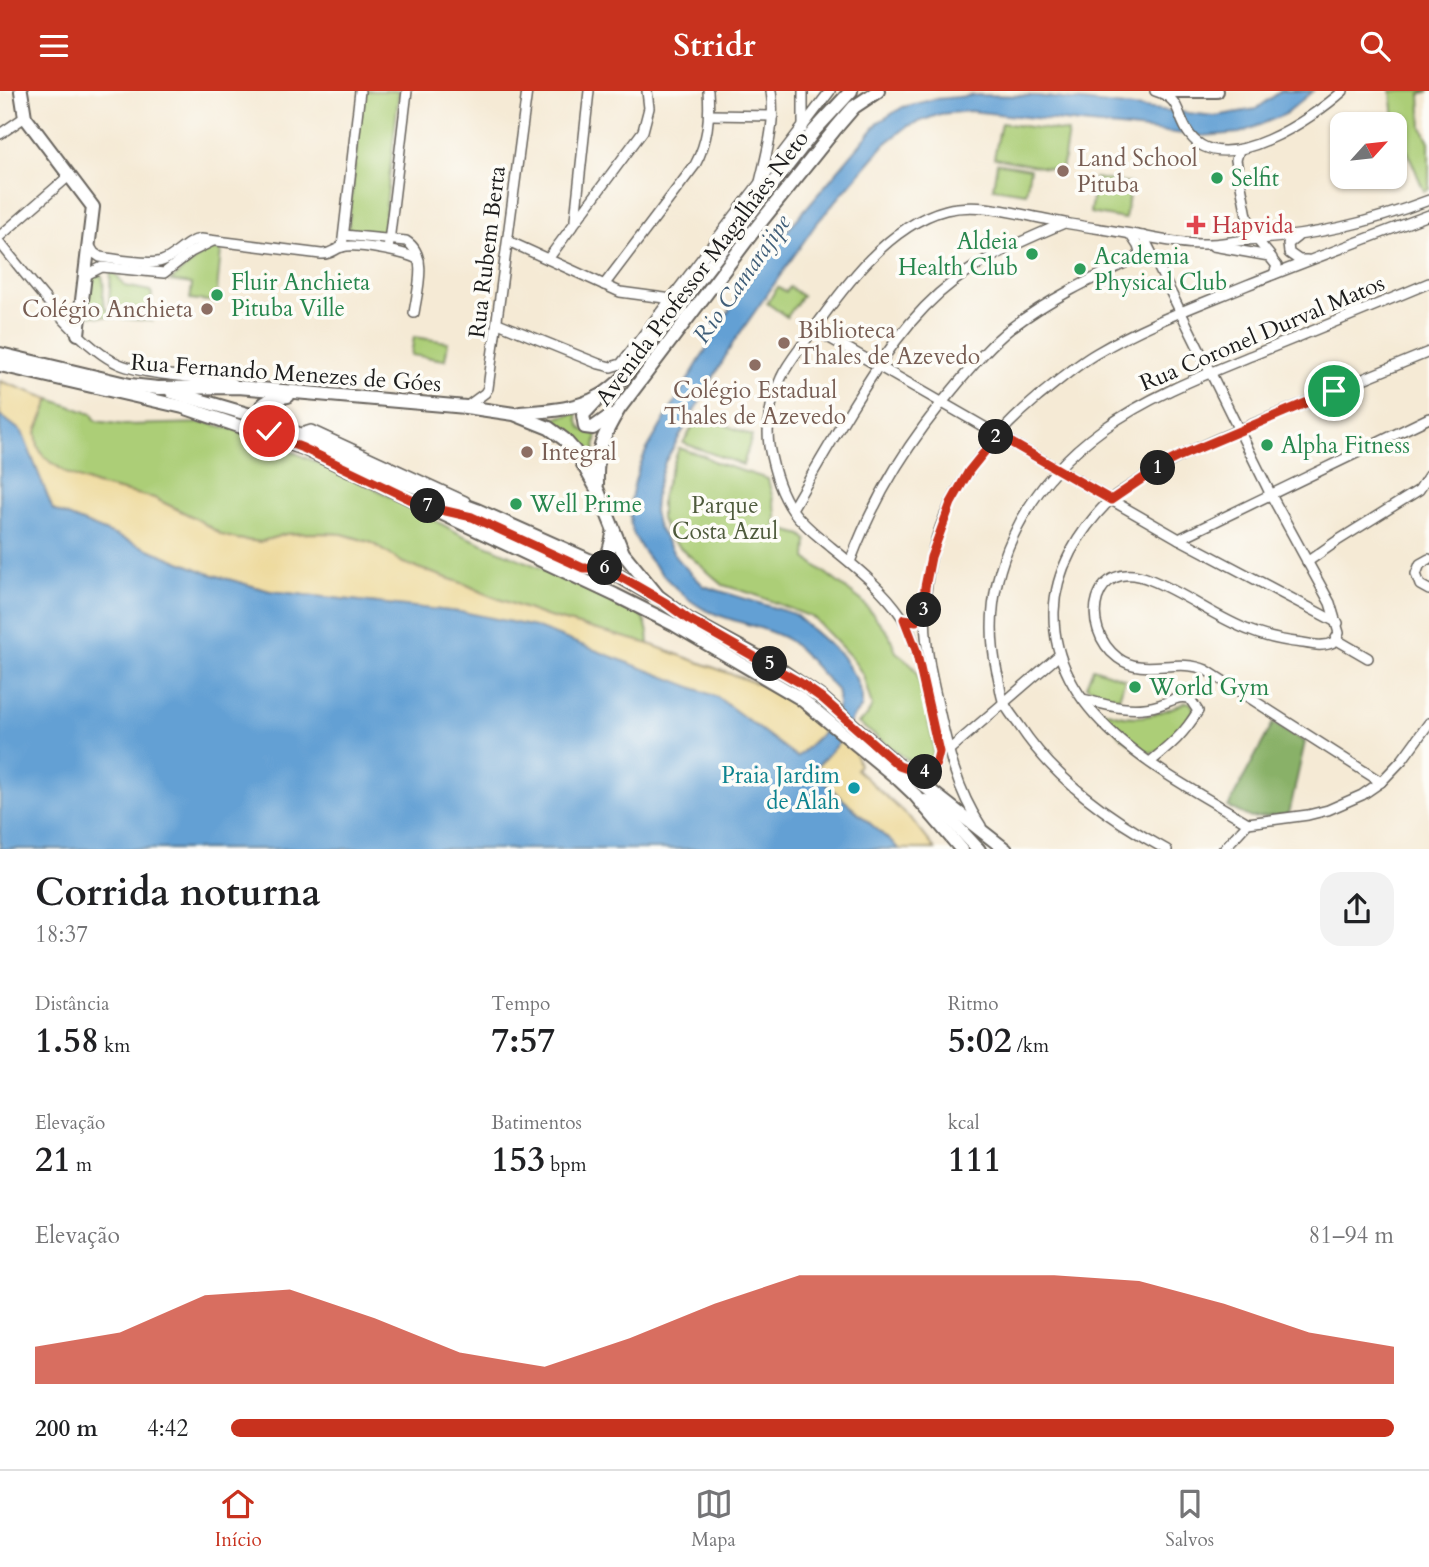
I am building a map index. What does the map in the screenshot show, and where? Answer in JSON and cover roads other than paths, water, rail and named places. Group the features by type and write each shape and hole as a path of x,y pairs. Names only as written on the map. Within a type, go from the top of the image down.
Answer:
{"main road":[{"path":"21,91 25,117 93,207 78,334"},
{"name":"Avenida Professor Magalhães Neto","path":"514,414 566,408 600,396 631,370 815,130 851,91"},
{"name":"Avenida Professor Magalhães Neto","path":"598,491 598,449 603,434 619,409 756,228 836,128 854,107 878,91"},
{"path":"1171,91 1211,92"},
{"path":"691,293 696,269"},
{"name":"Rua Fernando Menezes de Góes","path":"0,354 104,379 158,388 238,387 466,407 514,414 549,428 564,439 585,465 598,491"},
{"path":"0,365 183,407 303,448 675,625 785,689 818,703"},
{"path":"158,388 261,418 399,481 477,510 600,565 666,603 688,619 778,668 858,737 1006,849"},
{"path":"277,438 261,418 261,408 268,399 306,394"},
{"path":"600,396 583,415 585,427 597,426 619,409"},
{"path":"598,491 613,533 630,564 666,603"},
{"path":"424,506 472,517 583,568 600,565 610,550 613,533"},
{"path":"858,737 915,795 962,849"},
{"path":"933,792 1000,849"},
{"path":"915,795 942,810 979,849"}],"street":[{"path":"342,247 360,91"},
{"path":"388,250 407,91"},
{"name":"Rua Rubem Berta","path":"466,407 488,388 527,91"},
{"path":"575,222 589,91"},
{"path":"548,259 643,131 649,108 647,91"},
{"path":"604,285 689,177 705,143 710,115 708,91"},
{"path":"759,186 773,115 771,91"},
{"path":"803,91 803,128"},
{"path":"817,92 822,94 830,91"},
{"name":"Avenida Professor Magalhães Neto","path":"498,323 599,364 611,367 626,361 830,91"},
{"path":"1155,91 1170,97 1195,141 1217,149 1239,150 1294,128 1315,115 1343,91"},
{"path":"710,115 773,115"},
{"path":"1,131 25,117"},
{"path":"1217,149 1231,161 1245,240"},
{"path":"1239,150 1236,160 1246,217 1250,231 1277,266 1274,274"},
{"path":"0,236 70,176"},
{"path":"1200,244 1299,236 1364,223 1429,201"},
{"path":"899,766 916,772 928,771 936,764 939,752 916,650 904,619 881,591 804,525 792,509 774,468 768,426 773,399 782,375 814,329 860,268 881,248 926,218 946,210 997,209 1063,223 1272,258"},
{"path":"986,834 964,798 949,750 925,643 925,587 939,531 969,471 1020,412 1087,359 1181,312 1307,260 1429,215"},
{"path":"792,509 878,365 913,320 953,282 1006,248 1063,223"},
{"path":"1130,234 1141,256"},
{"path":"344,235 411,244 419,260 414,313"},
{"path":"1143,236 1271,495 1330,603 1338,623 1337,640"},
{"path":"1299,236 1288,244 1289,253 1299,260 1307,260"},
{"path":"89,244 100,257 152,262 163,261 193,240 201,239 321,254 331,254 342,247 388,250 409,254 419,260"},
{"path":"84,276 102,267 159,273 167,271 191,252 214,241"},
{"path":"508,241 628,294 672,299"},
{"path":"0,243 78,334 98,352 119,364 148,371 230,381 238,387"},
{"path":"850,562 864,524 908,447 989,347 1018,323 1058,297 1150,251"},
{"path":"163,261 167,271"},
{"name":"Rua Coronel Durval Matos","path":"1167,849 1124,825 1065,779 1031,741 1004,702 992,641 993,601 1004,555 1018,523 1058,468 1113,422 1165,391 1429,283"},
{"path":"814,329 1179,539 1338,623"},
{"path":"1429,352 1238,430 1164,464 1111,500 1078,540 1066,561 1055,600 1054,626 1058,656 1083,699 1116,736 1172,778 1248,823 1328,810 1362,795 1381,782 1402,760 1429,723"},
{"path":"1179,539 1429,418"},
{"path":"1307,562 1419,491 1429,475"},
{"path":"1429,559 1420,564 1416,575 1420,585 1429,590"},
{"path":"1337,640 1324,645 1267,637 1232,622 1164,585 1134,575 1114,577 1105,582 1095,604 1101,637 1119,659 1139,666 1200,667 1381,782"},
{"path":"904,619 916,621 924,612"},
{"path":"1337,640 1368,658"},
{"path":"949,750 1058,656"},
{"path":"1083,699 1129,709 1158,705 1182,696 1190,699 1198,711 1180,739 1150,762"},
{"path":"1223,849 1248,823"}],"water":[{"path":"1281,91 1313,91 1284,115 1240,133 1203,136 970,111 940,114 908,126 885,144 816,224 733,343 665,462 656,491 654,511 657,525 678,560 704,586 794,614 842,656 856,679 862,696 862,707 853,717 840,741 812,772 899,849 0,849 0,415 22,432 53,510 207,573 270,591 468,613 535,627 717,697 797,757 820,736 833,719 837,710 837,690 788,640 712,613 683,594 651,562 636,539 630,520 633,489 646,451 725,317 763,259 879,122 903,107 935,99 978,95 1037,96 1215,116 1256,109"}],"place":[{"name":"Land School Pituba","path":"1063,171"},
{"name":"Selfit","path":"1217,178"},
{"name":"Hapvida","path":"1196,225"},
{"name":"Aldeia Health Club","path":"1032,254"},
{"name":"Academia Physical Club","path":"1080,269"},
{"name":"Fluir Anchieta Pituba Ville","path":"217,295"},
{"name":"Colégio Anchieta","path":"207,309"},
{"name":"Biblioteca Thales de Azevedo","path":"784,343"},
{"name":"Colégio Estadual Thales de Azevedo","path":"755,365"},
{"name":"Alpha Fitness","path":"1267,445"},
{"name":"Integral","path":"527,452"},
{"name":"Well Prime","path":"516,504"},
{"name":"World Gym","path":"1135,687"},
{"name":"Praia Jardim de Alah","path":"854,788"}],"water label":[{"name":"Rio Camarajipe","path":"742,279"}],"park label":[{"name":"Parque Costa Azul","path":"725,518"}]}
